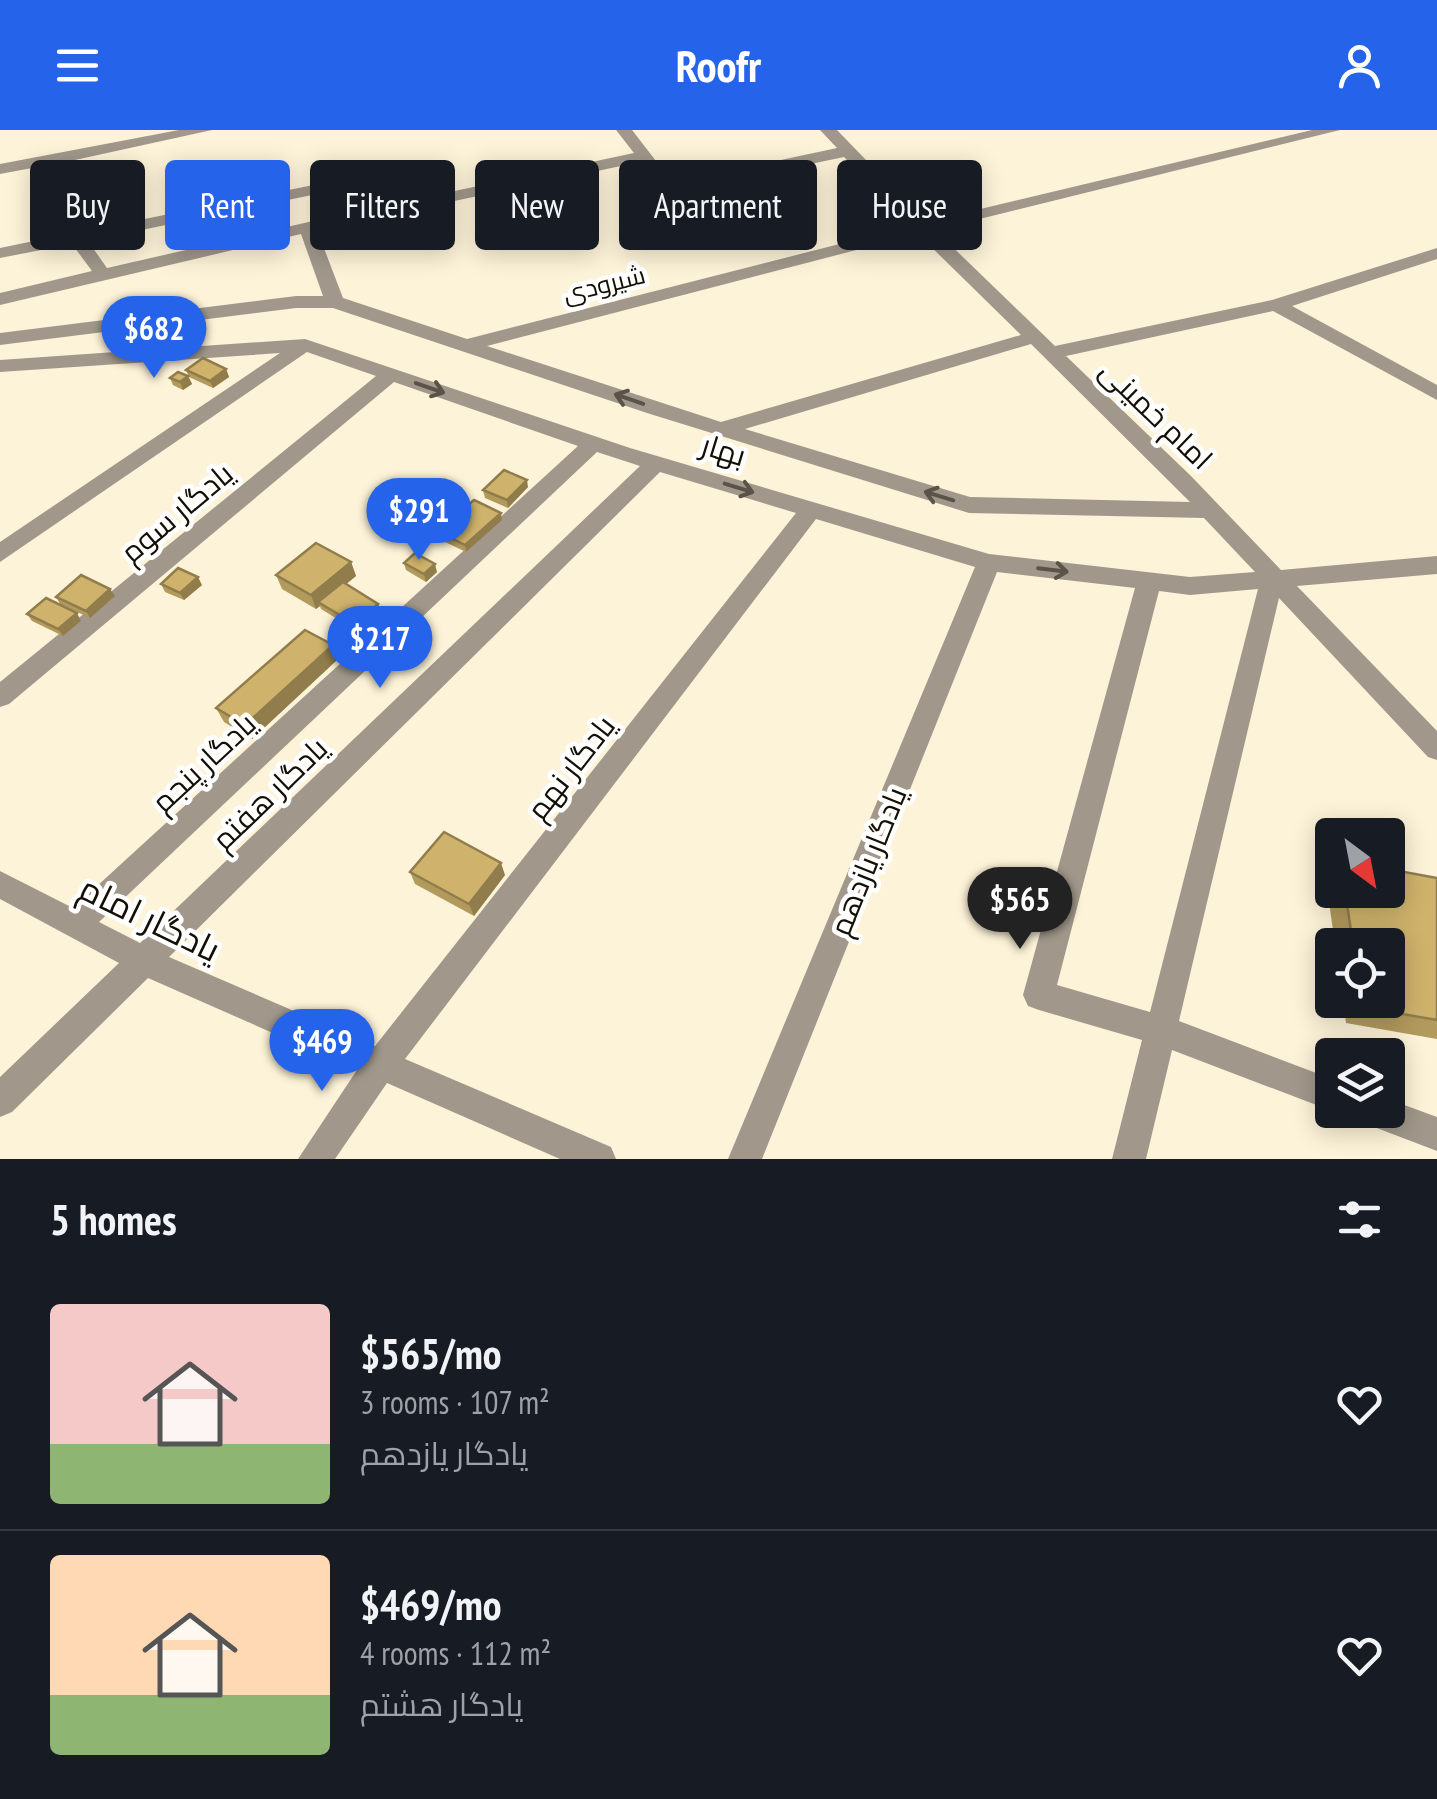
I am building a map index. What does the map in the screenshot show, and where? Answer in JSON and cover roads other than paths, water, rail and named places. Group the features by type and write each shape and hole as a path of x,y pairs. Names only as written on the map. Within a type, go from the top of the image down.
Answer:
{"street":[{"path":"0,169 141,136 204,130"},
{"path":"624,130 669,188 848,151"},
{"name":"امام خمینی","path":"828,130 857,160"},
{"name":"شیرودی","path":"982,214 1332,130"},
{"path":"66,156 66,160"},
{"path":"455,196 644,156"},
{"path":"290,231 310,226"},
{"path":"307,227 334,302"},
{"path":"0,253 30,247"},
{"path":"85,250 102,273"},
{"path":"0,299 201,250"},
{"name":"شیرودی","path":"471,344 837,250"},
{"name":"امام خمینی","path":"945,250 1210,510 1435,745"},
{"path":"1051,353 1276,305 1437,254"},
{"path":"0,339 296,302 334,302 968,505 1210,510"},
{"path":"1276,305 1437,394"},
{"path":"720,428 1035,336"},
{"path":"0,554 305,345"},
{"name":"بهار","path":"0,366 305,345 594,443 989,563 1190,586 1437,564"},
{"name":"یادگار سوم","path":"0,697 390,374"},
{"name":"یادگار پنجم","path":"76,924 594,443"},
{"name":"یادگار هفتم","path":"0,1100 656,462"},
{"name":"یادگار نهم","path":"316,1159 380,1064 811,509"},
{"name":"یادگار یازدهم","path":"745,1159 989,563"},
{"path":"1130,1159 1272,579"},
{"path":"1149,582 1039,995 1160,1030 1315,1089"},
{"name":"یادگار امام","path":"0,884 144,960 599,1159"},
{"path":"1405,1122 1437,1134"}]}
